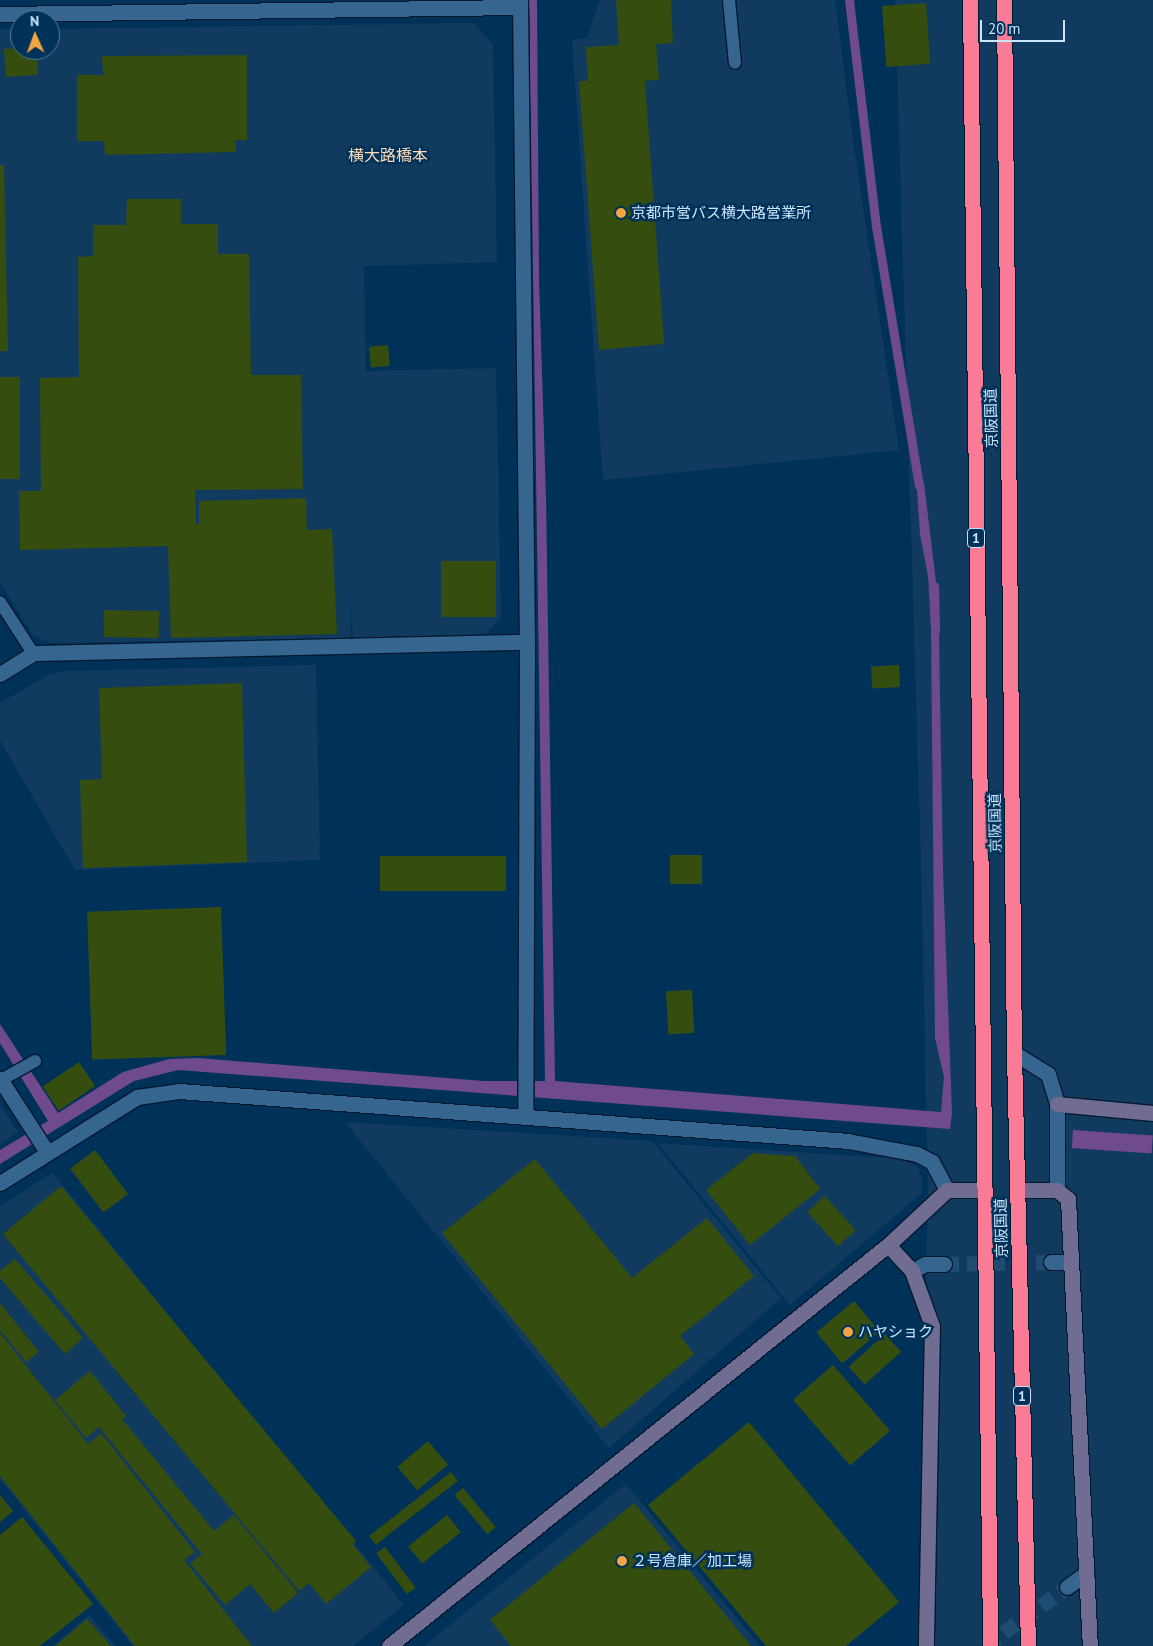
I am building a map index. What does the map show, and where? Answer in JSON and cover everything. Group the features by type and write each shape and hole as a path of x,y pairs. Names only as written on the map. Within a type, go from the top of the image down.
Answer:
{"highway":[{"name":"京阪国道","path":"970,0 990,1646"},
{"name":"京阪国道","path":"1004,0 1014,1053 1028,1646"}],"street":[{"path":"0,14 520,4 527,642 525,1117"},
{"path":"0,674 33,653 527,642"},
{"path":"1014,1053 1048,1074 1057,1104 1057,1190"},
{"path":"0,1079 44,1147"},
{"path":"0,1183 44,1147 137,1097 179,1092 848,1141 917,1154 932,1162 947,1190"},
{"path":"1057,1104 1153,1113"},
{"path":"389,1646 888,1244 947,1190 985,1190"},
{"path":"1018,1190 1057,1190 1068,1199 1090,1646"},
{"path":"888,1244 912,1271 932,1326 926,1646"},
{"path":"1051,1262 1071,1262"},
{"path":"912,1271 926,1264 944,1264"},
{"path":"1067,1587 1086,1573"}],"lane":[{"path":"729,0 735,63"},
{"path":"0,602 33,653"},
{"path":"0,1079 33,1062"}],"shaded area":[{"path":"529,0 537,0 539,279 546,497 555,1081 941,1112 944,1077 935,1038 931,628 928,576 920,534 916,475 920,474 924,483 936,582 934,615 939,635 943,871 952,1113 950,1129 178,1070 134,1081 0,1164 0,1150 48,1121 0,1043 0,1024 58,1113 123,1072 169,1059 198,1058 484,1081 545,1081"},
{"path":"600,0 835,0 852,133 899,450 603,480 572,40 587,38"},
{"path":"895,0 1153,0 1153,1646 918,1646 928,1190 921,861"},
{"path":"474,23 493,45 497,262 364,266 366,371 496,368 501,617 486,634 353,638 350,597 351,638 51,643 33,635 0,583 0,29 10,29 10,60 60,60 60,29"},
{"path":"316,665 320,860 75,870 0,740 0,703 48,675 67,671"},
{"path":"0,1105 18,1132 0,1144"},
{"path":"345,1122 652,1141 781,1298 609,1448"},
{"path":"1073,1130 1153,1136 1152,1154 1072,1148"},
{"path":"658,1143 888,1158 908,1162 918,1167 922,1180 922,1193 790,1305"},
{"path":"53,1173 404,1605 353,1646 133,1646 0,1479 0,1206"},
{"name":"２号倉庫／加工場","path":"626,1484 760,1646 424,1646"},
{"path":"89,1615 115,1646 53,1646"}],"building":[{"name":"京都市営バス横大路営業所","path":"616,0 671,0 673,43 656,44 659,80 645,81 664,344 599,350 579,81 588,81 586,47 619,45"},
{"path":"926,3 930,64 886,67 882,6"},
{"path":"4,49 10,49 10,60 37,60 38,75 6,77"},
{"path":"247,55 247,140 235,140 236,152 105,155 104,141 77,141 77,75 103,75 102,56"},
{"path":"0,165 4,165 8,351 0,351"},
{"path":"127,199 181,199 181,224 218,224 218,254 249,254 251,375 301,375 303,489 195,490 196,524 199,524 199,501 306,498 307,530 332,529 337,634 171,638 168,546 20,550 19,491 41,491 40,378 79,377 78,257 93,256 93,225 126,225"},
{"path":"388,345 390,366 371,368 369,347"},
{"path":"0,377 20,377 20,479 0,479"},
{"path":"441,561 496,561 496,617 441,617"},
{"path":"104,610 159,611 159,638 104,637"},
{"path":"899,665 900,687 872,688 871,666"},
{"path":"242,683 247,862 83,868 80,780 102,779 99,688"},
{"path":"670,855 702,855 702,884 670,884"},
{"path":"380,856 506,856 506,891 380,891"},
{"path":"221,907 226,1055 92,1060 87,912"},
{"path":"692,990 694,1033 668,1034 666,991"},
{"path":"79,1062 95,1086 59,1111 43,1087"},
{"path":"95,1150 128,1194 103,1213 70,1169"},
{"path":"753,1153 795,1156 820,1189 750,1245 706,1190"},
{"path":"535,1159 632,1278 707,1218 754,1276 680,1336 694,1354 602,1429 442,1233"},
{"path":"61,1186 356,1541 353,1545 371,1567 326,1604 309,1583 299,1591 3,1234"},
{"path":"825,1196 856,1230 838,1246 807,1212"},
{"path":"15,1259 83,1338 65,1354 0,1278 0,1271"},
{"name":"ハヤショク","path":"854,1301 880,1332 842,1363 816,1332"},
{"path":"0,1303 39,1352 26,1362 0,1330"},
{"path":"0,1333 88,1444 101,1433 195,1552 184,1560 252,1646 135,1646 0,1476"},
{"path":"885,1334 901,1352 865,1385 849,1367"},
{"path":"833,1365 890,1431 850,1465 793,1400"},
{"path":"90,1371 126,1416 122,1419 214,1531 234,1515 298,1593 274,1613 250,1584 225,1605 190,1563 202,1554 99,1427 86,1438 55,1400"},
{"path":"749,1422 899,1602 846,1646 766,1646 648,1505"},
{"path":"428,1441 448,1465 417,1490 397,1467"},
{"path":"451,1472 458,1481 376,1545 369,1536"},
{"path":"463,1488 496,1527 487,1534 455,1495"},
{"path":"0,1495 13,1511 0,1522"},
{"name":"２号倉庫／加工場","path":"634,1503 751,1646 511,1646 490,1620"},
{"path":"447,1515 461,1532 422,1564 408,1546"},
{"path":"22,1517 93,1604 40,1646 0,1646 0,1535"},
{"path":"385,1547 416,1588 407,1594 376,1554"},
{"path":"87,1619 111,1646 55,1646"}],"waterway":[{"path":"849,0 876,226 919,485"},
{"path":"934,586 935,631"}],"tunnel":[{"path":"944,1264 1051,1262"},
{"path":"985,1646 1067,1587"}],"place":[{"name":"京都市営バス横大路営業所","path":"621,213"},
{"name":"ハヤショク","path":"848,1332"},
{"name":"２号倉庫／加工場","path":"622,1561"}],"district":[{"name":"横大路橋本","path":"388,155"}]}
